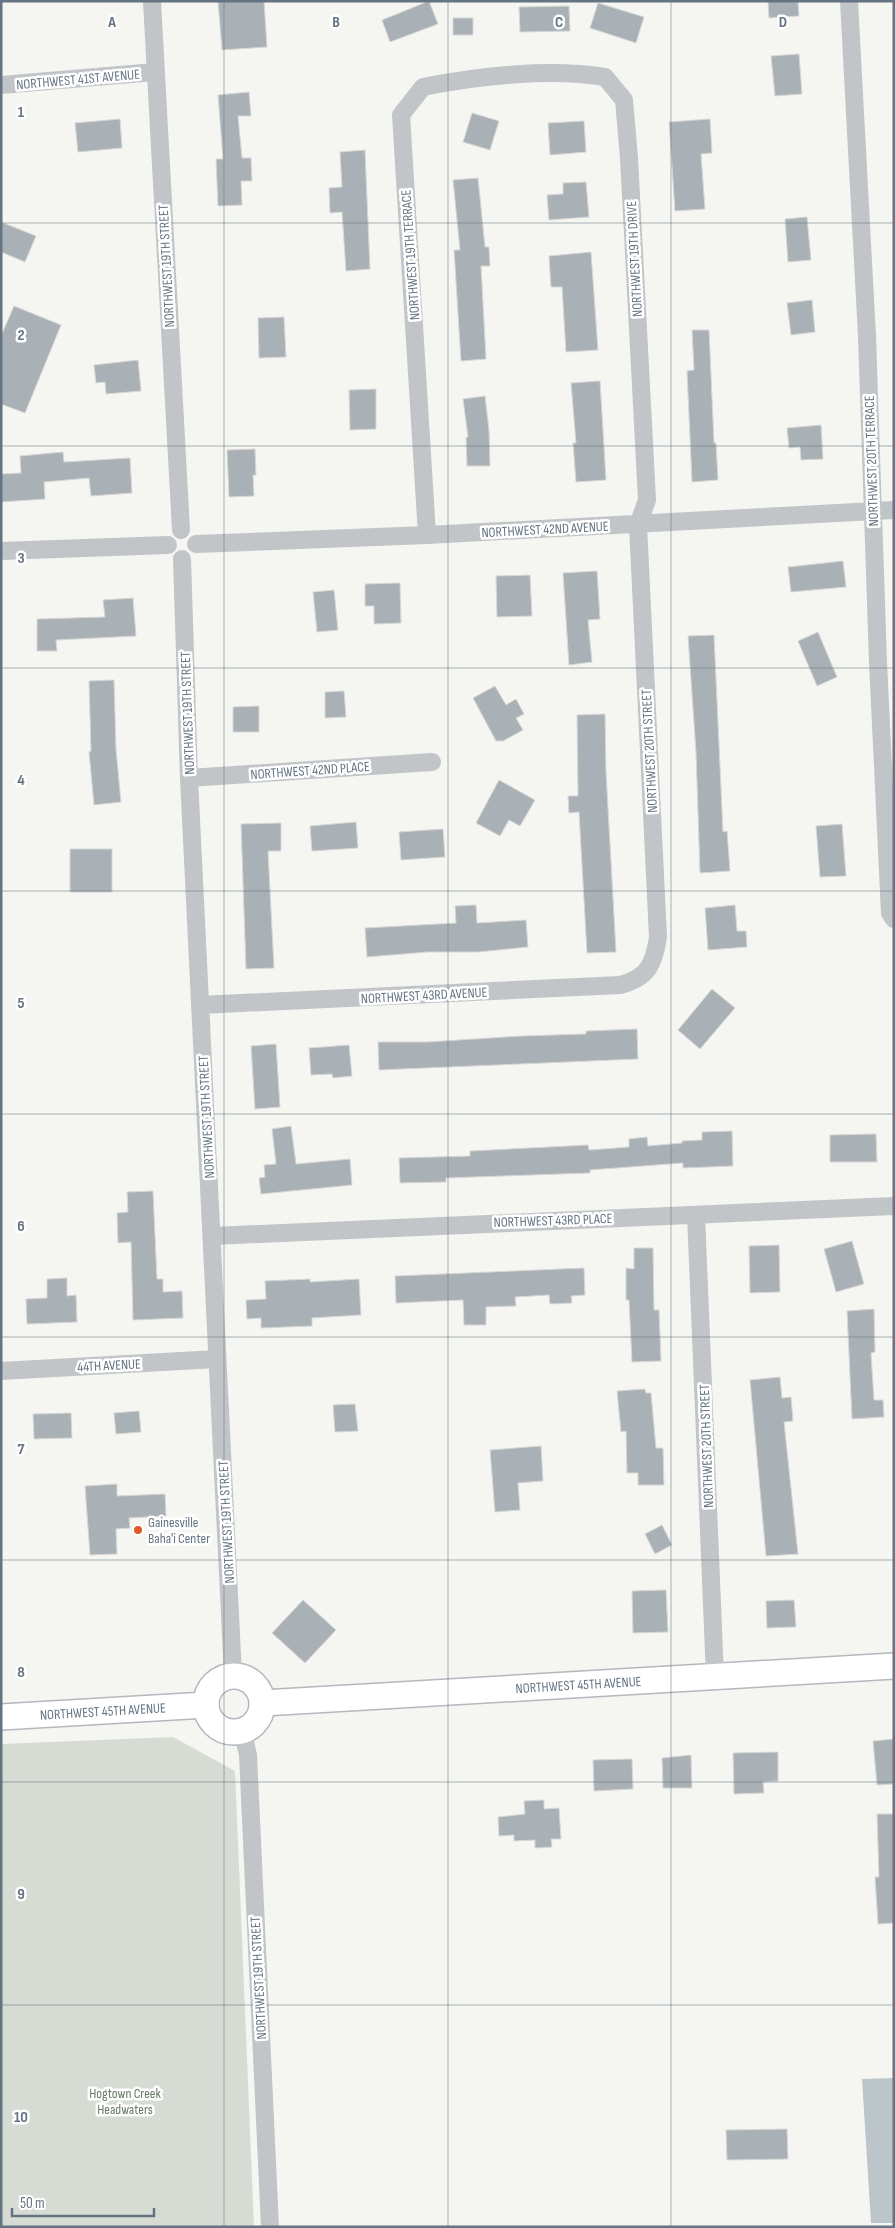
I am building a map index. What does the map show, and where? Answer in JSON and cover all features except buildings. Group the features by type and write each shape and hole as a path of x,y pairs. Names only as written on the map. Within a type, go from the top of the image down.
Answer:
{"street":[{"name":"NORTHWEST 19TH STREET","path":"152,1 181,530"},
{"name":"NORTHWEST 20TH TERRACE","path":"849,1 867,336 890,913 894,919"},
{"name":"NORTHWEST 41ST AVENUE","path":"1,85 155,72"},
{"name":"NORTHWEST 19TH DRIVE","path":"528,75 579,73 605,77 624,100 647,500 638,525"},
{"name":"NORTHWEST 19TH TERRACE","path":"427,535 402,115 423,87 460,80 528,75"},
{"name":"NORTHWEST 42ND AVENUE","path":"196,544 638,525 894,510"},
{"name":"NORTHWEST 20TH STREET","path":"638,525 658,937 655,956 645,974"},
{"path":"181,530 192,534 196,544 192,554 182,559 172,555 168,545 172,535 181,530"},
{"path":"1,551 168,545"},
{"name":"NORTHWEST 19TH STREET","path":"182,559 189,778 234,1676"},
{"name":"NORTHWEST 42ND PLACE","path":"189,778 432,762"},
{"name":"NORTHWEST 43RD AVENUE","path":"200,1005 620,985 633,982 645,974"},
{"name":"NORTHWEST 43RD PLACE","path":"212,1236 894,1206"},
{"name":"NORTHWEST 20TH STREET","path":"696,1215 715,1677"},
{"name":"44TH AVENUE","path":"1,1371 218,1359"},
{"name":"NORTHWEST 45TH AVENUE","path":"263,1703 894,1666"},
{"path":"234,1676 244,1677 254,1683 260,1692 263,1703 261,1713 255,1723 242,1730 225,1730 215,1724 209,1715 206,1705 208,1694 214,1685 223,1678 234,1676"},
{"name":"NORTHWEST 45TH AVENUE","path":"1,1717 206,1705"},
{"name":"NORTHWEST 19TH STREET","path":"242,1730 248,1755 270,2227"}],"green space":[{"name":"Hogtown Creek Headwaters","path":"173,1737 235,1771 254,2227 1,2227 1,1744"}],"shaded area":[{"path":"894,2078 894,2223 871,2223 862,2079"}],"place":[{"name":"Gainesville Baha'i Center","path":"138,1530"}]}
